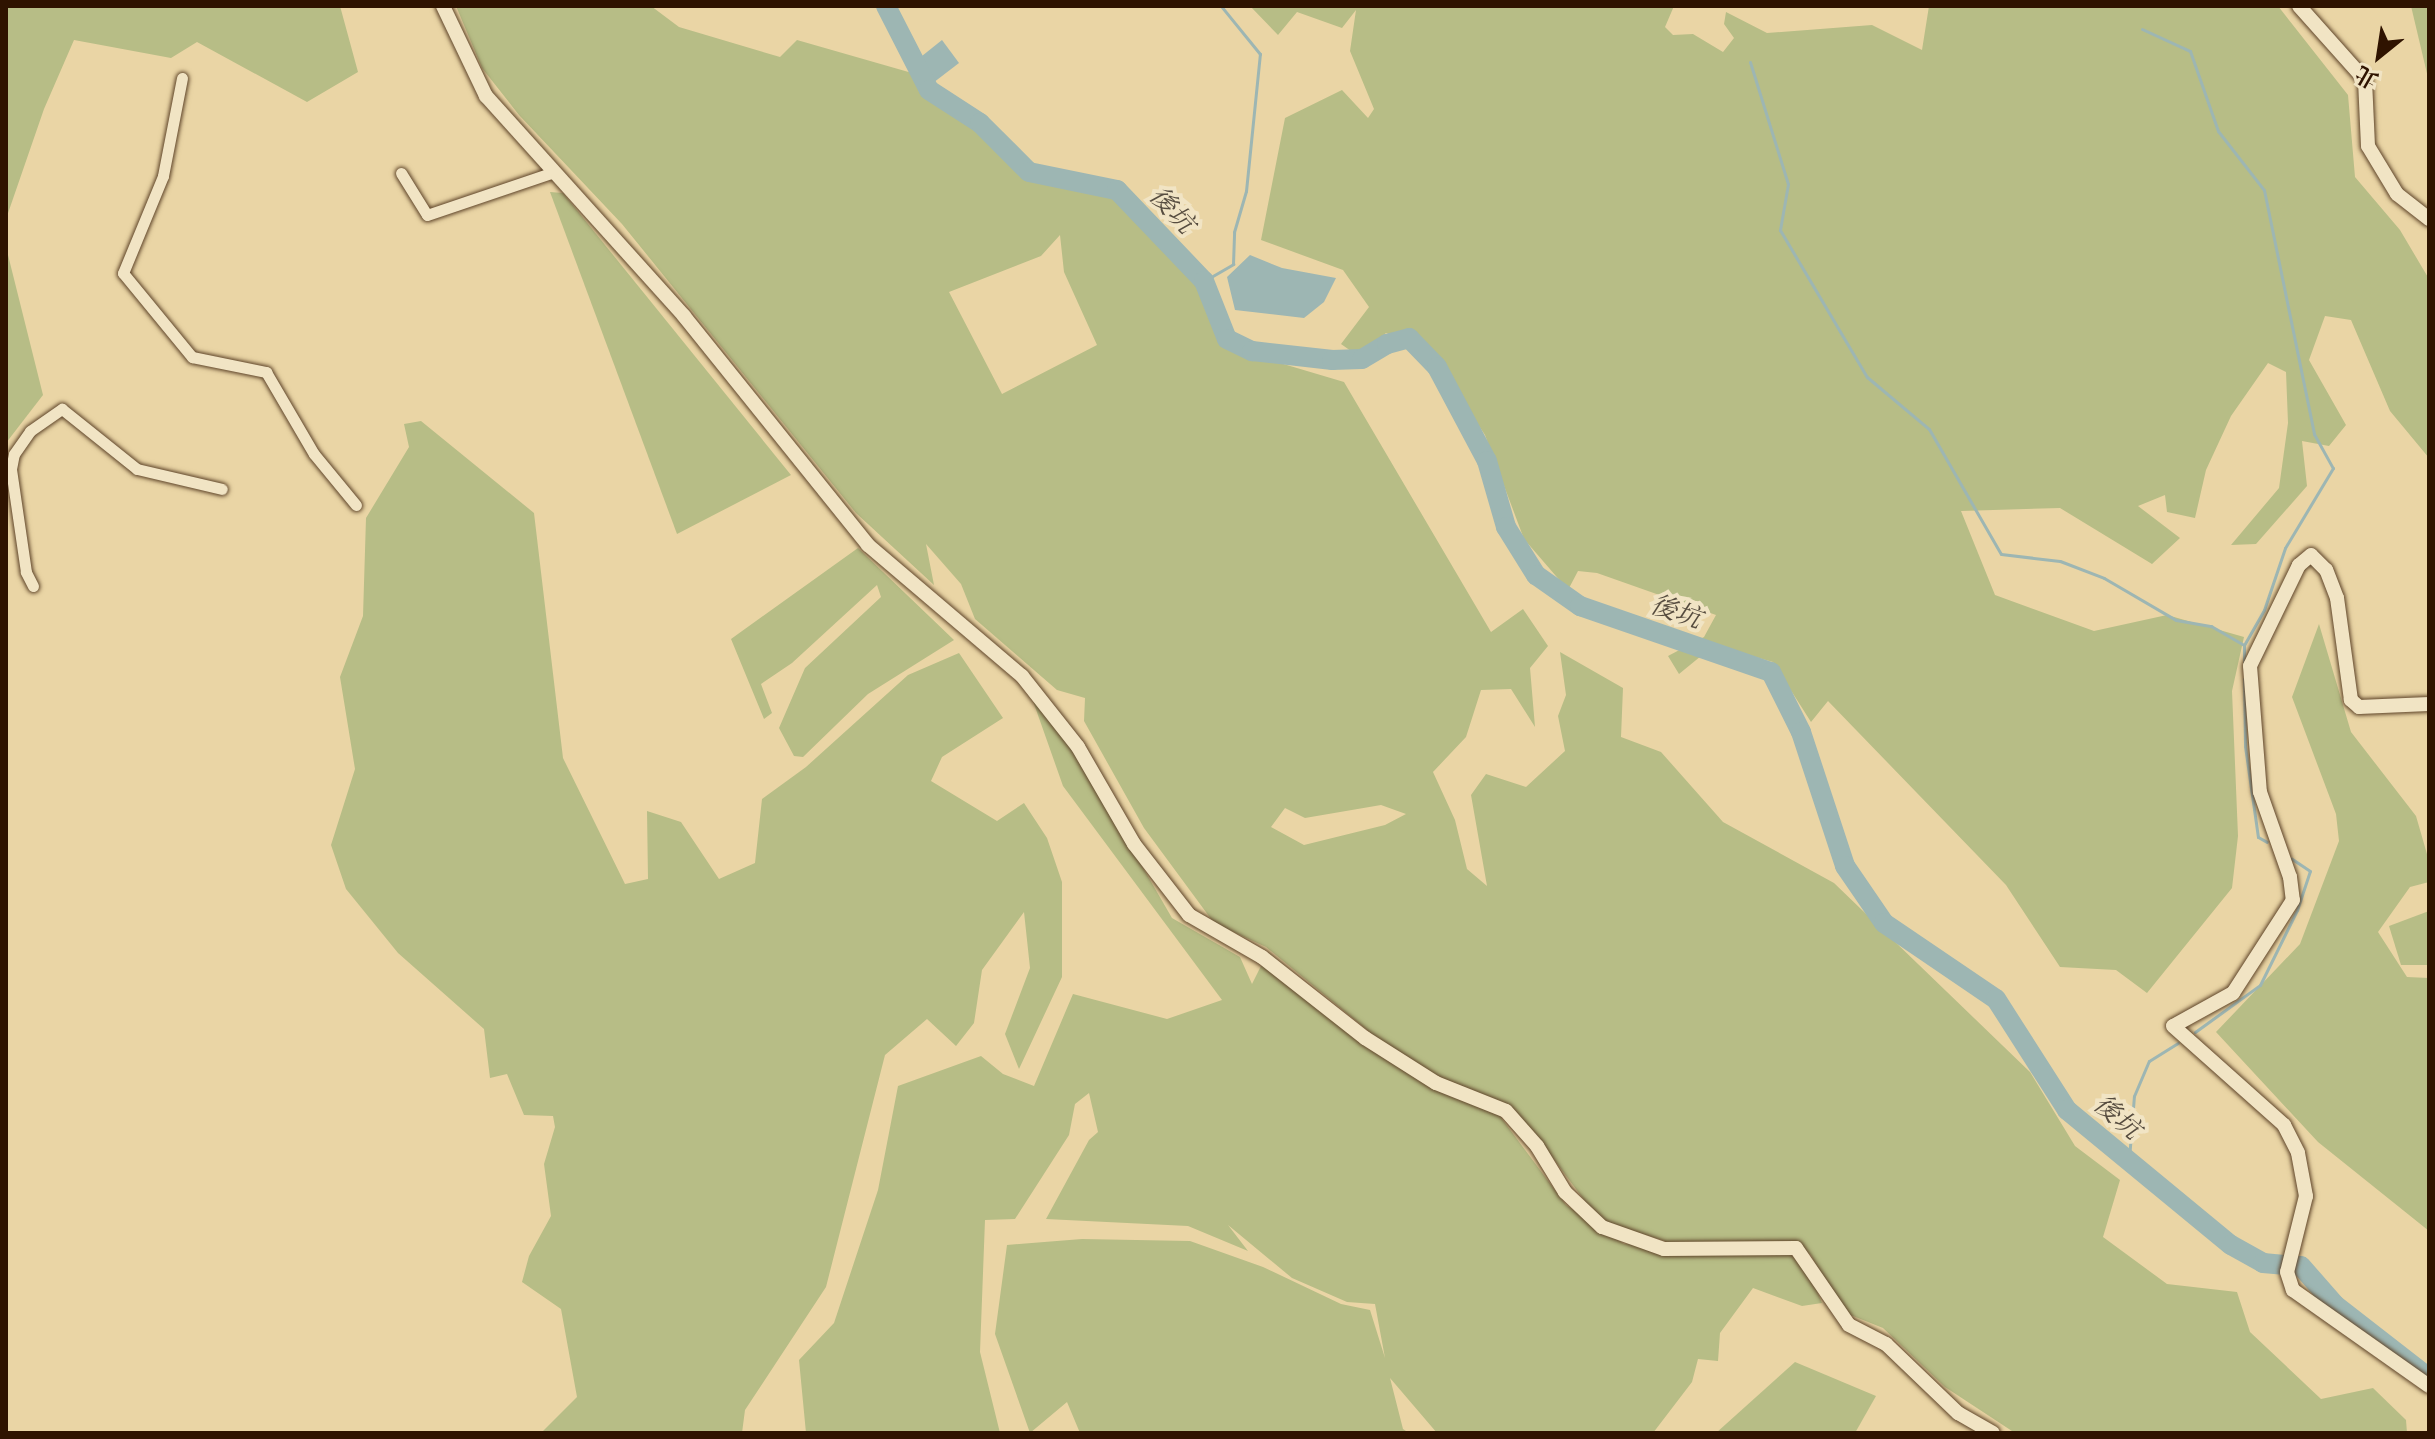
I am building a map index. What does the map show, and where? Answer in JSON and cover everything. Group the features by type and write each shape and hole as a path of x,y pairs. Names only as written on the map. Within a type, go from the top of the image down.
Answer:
{"street":[{"path":"443,6 486,96 684,316 868,545 1022,676 1078,747 1134,844 1189,915 1262,957 1365,1038 1424,1076 1506,1111 1537,1146 1565,1192 1602,1227 1664,1249 1796,1248 1849,1325 1886,1344 1958,1413 1993,1433"},
{"path":"2299,6 2365,80 2368,146 2397,194 2429,219"},
{"path":"182,78 163,176 123,273 192,357 266,372 314,454 356,505"},
{"path":"401,173 427,215 554,172"},
{"path":"33,586 26,572 11,469 14,454 30,431 62,409 137,469 222,489"},
{"path":"2429,704 2359,707 2351,700 2337,598 2326,570 2311,555 2299,565 2250,666 2260,792 2290,877 2293,900 2233,993 2173,1026 2284,1125 2306,1179 2295,1245 2287,1272 2293,1290 2429,1386"}],"green space":[{"path":"6,6 340,6 358,72 307,102 197,42 171,58 74,40 44,109 6,219"},
{"path":"456,6 651,6 679,27 780,57 797,40 912,73 1062,184 1104,184 1182,259 1226,324 1236,350 1344,382 1491,632 1523,609 1548,646 1530,668 1535,727 1511,689 1481,690 1466,737 1433,772 1455,820 1467,869 1487,886 1471,795 1486,774 1526,787 1565,751 1558,716 1566,695 1560,652 1623,688 1621,737 1661,752 1723,822 1834,883 2030,1072 2075,1146 2120,1180 2103,1237 2167,1284 2237,1292 2250,1332 2321,1399 2373,1388 2406,1420 2407,1433 2015,1433 1945,1387 1883,1328 1838,1310 1811,1255 1797,1243 1671,1243 1599,1220 1538,1138 1388,1047 1266,947 1214,923 1144,828 1084,721 1085,698 1057,690 975,619 961,584 926,544 934,585 856,513 622,224 519,115 482,68","holes":["1060,235 1064,272 1097,345 1002,394 949,292 1041,256","1381,805 1406,814 1385,825 1304,845 1271,827 1285,808 1305,818"]},
{"path":"1250,6 1674,6 1665,27 1673,35 1693,34 1723,52 1734,38 1724,24 1726,12 1767,33 1872,25 1922,50 1929,6 2278,6 2348,95 2355,177 2400,230 2429,279 2429,458 2390,411 2351,320 2325,316 2309,360 2346,425 2329,446 2302,441 2307,486 2256,544 2231,545 2279,488 2288,423 2286,372 2268,363 2231,416 2206,470 2195,518 2167,512 2165,495 2138,506 2180,538 2152,564 2060,508 1961,511 1995,595 2094,631 2167,615 2244,637 2232,691 2238,836 2232,888 2147,993 2116,970 2060,967 2006,885 1828,701 1811,722 1773,662 1731,650 1701,656 1679,674 1668,656 1704,637 1716,615 1597,573 1578,571 1568,590 1524,539 1485,435 1428,348 1386,333 1358,356 1341,344 1369,307 1343,270 1261,240 1285,118 1342,90 1368,118 1374,109 1350,51 1356,10 1342,28 1297,12 1278,35"},
{"path":"2411,6 2429,6 2429,82"},
{"path":"550,192 563,193 791,475 677,534"},
{"path":"6,247 43,395 6,443"},
{"path":"421,421 534,513 563,758 625,884 648,879 647,811 681,822 719,879 755,863 762,799 806,767 908,675 959,653 1003,718 942,757 931,781 997,821 1024,803 1047,838 1062,882 1062,977 1019,1069 1005,1034 1030,968 1024,912 982,970 974,1023 956,1046 927,1019 885,1055 826,1287 745,1410 742,1433 541,1433 577,1397 561,1309 522,1282 529,1256 551,1216 544,1164 555,1127 553,1116 524,1115 507,1074 490,1078 484,1029 398,953 346,889 331,845 355,769 340,677 363,616 366,518 409,447 404,424"},
{"path":"858,548 954,640 868,694 803,757 794,756 779,728 805,668 881,597 877,585 792,663 761,684 772,713 764,719 731,639"},
{"path":"2319,624 2351,732 2416,816 2429,861 2429,882 2410,887 2378,932 2407,977 2429,978 2429,1231 2318,1142 2216,1032 2300,944 2339,841 2336,814 2292,697"},
{"path":"1033,701 1061,726 1172,918 1240,957 1252,984 1263,962 1357,1035 1499,1115 1566,1205 1624,1244 1789,1253 1810,1274 1822,1303 1802,1306 1753,1288 1720,1333 1718,1361 1698,1359 1692,1382 1653,1433 1437,1433 1390,1378 1403,1429 1409,1433 1080,1433 1067,1402 1030,1433 995,1334 1007,1245 1082,1239 1190,1241 1263,1267 1341,1304 1370,1310 1385,1358 1375,1304 1347,1302 1292,1278 1228,1225 1248,1251 1188,1226 1046,1219 1089,1140 1098,1132 1089,1093 1075,1104 1069,1135 1015,1219 985,1220 980,1352 1000,1433 806,1433 799,1360 834,1323 878,1190 898,1086 981,1056 1003,1074 1034,1086 1073,994 1167,1019 1222,1000 1063,786"},
{"path":"2429,911 2429,965 2401,965 2389,926"},
{"path":"1795,1362 1876,1396 1855,1433 1716,1433"}],"water":[{"path":"942,40 959,63 929,86 917,60"},
{"path":"1250,255 1282,268 1336,278 1324,302 1304,318 1235,310 1227,277"}],"waterway":[{"name":"後坑","path":"886,6 929,90 980,123 1029,172 1117,190 1204,281 1227,339 1252,351 1332,360 1362,359 1387,344 1409,338 1437,367 1487,461 1506,527 1536,575 1580,606 1771,672 1801,732 1845,866 1884,923 1996,999 2067,1110 2231,1245 2263,1263 2301,1266 2335,1305 2429,1378"},
{"path":"1204,281 1233,264 1234,232 1246,191 1260,54 1221,6"},
{"path":"2142,29 2190,51 2218,131 2264,190 2314,434 2333,468 2285,548 2264,610 2244,645"},
{"path":"1750,62 1788,184 1780,230 1867,377 1929,429 2001,554 2060,561 2104,578 2176,620 2211,626 2244,645 2244,663"},
{"path":"2244,679 2245,746 2258,837 2267,842"},
{"path":"2195,1032 2260,985 2297,910 2310,871 2292,859"},
{"path":"2129,1159 2134,1096 2149,1061 2178,1043"}]}
